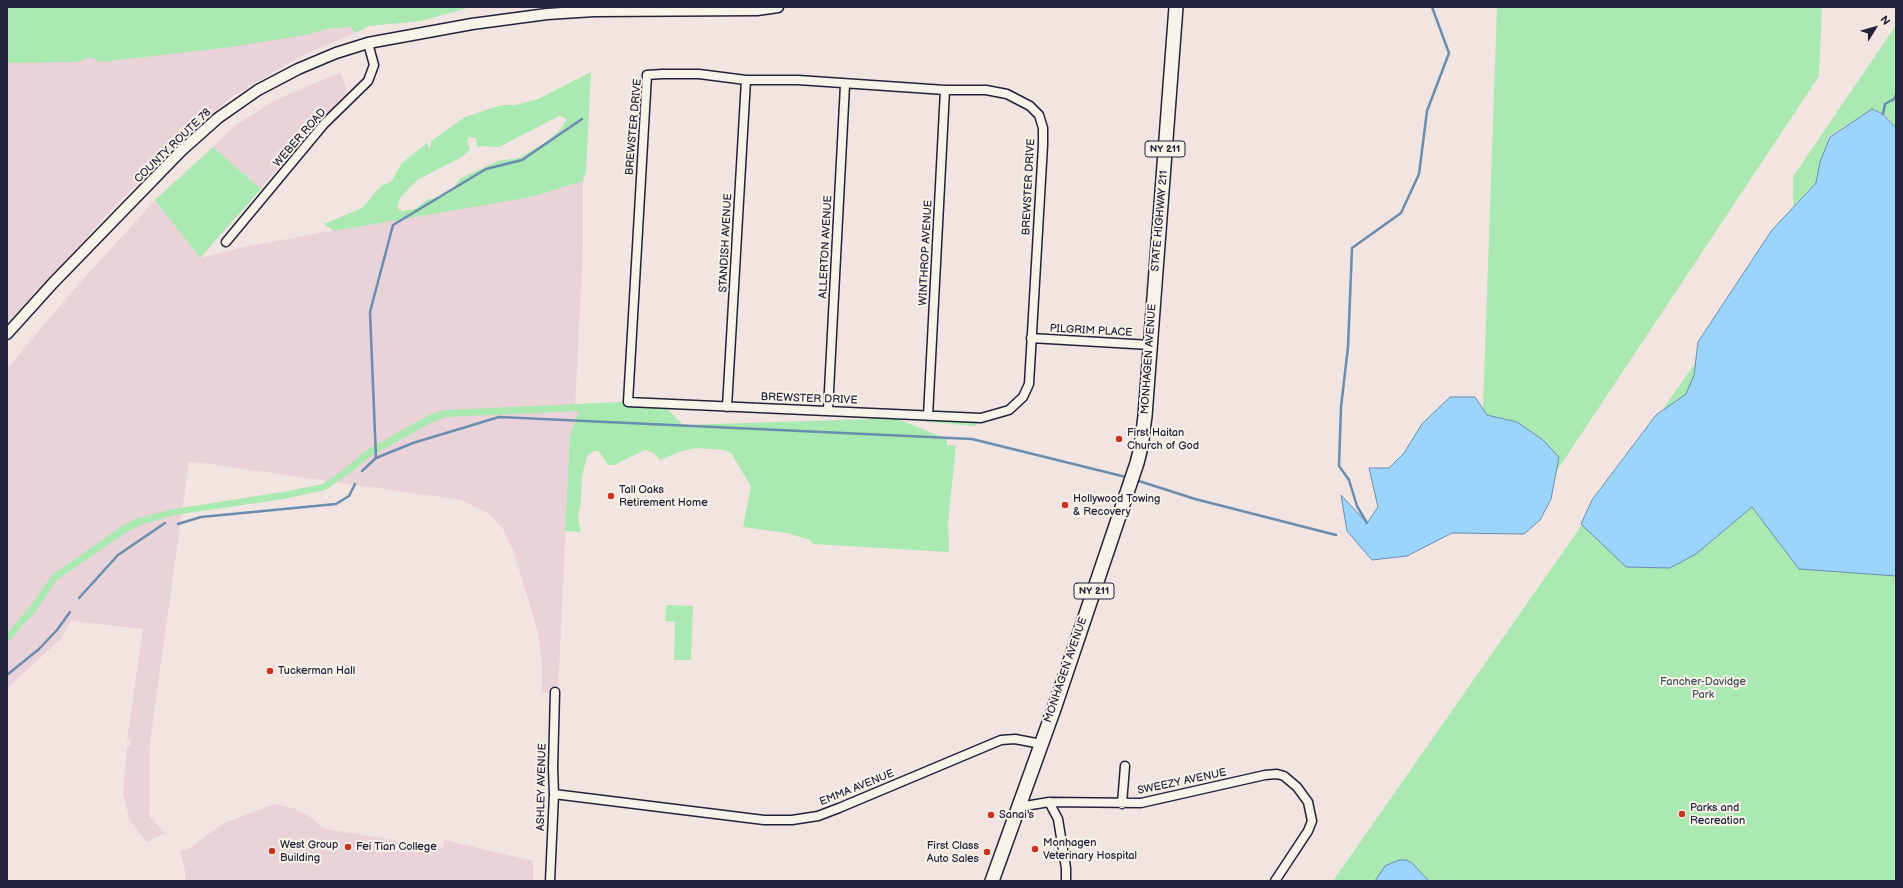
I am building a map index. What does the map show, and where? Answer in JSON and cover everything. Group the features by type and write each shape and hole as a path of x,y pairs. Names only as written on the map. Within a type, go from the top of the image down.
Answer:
{"main road":[{"name":"STATE HIGHWAY 211","path":"1154,291 1176,7"},
{"name":"MONHAGEN AVENUE","path":"992,881 1041,744 1137,464 1145,416 1154,291"}],"street":[{"name":"COUNTY ROUTE 78","path":"7,334 53,283 170,163 218,118 258,90 298,69 336,53 368,43 472,24 547,14 757,10 778,7"},
{"name":"WEBER ROAD","path":"226,242 324,124 368,82 374,65 368,43"},
{"name":"BREWSTER DRIVE","path":"699,74 746,80 798,80 846,85 945,90 986,90 1007,94 1030,106 1038,115 1043,128 1043,145 1029,384 1023,397 1009,410 981,418 628,402 647,75 699,74"},
{"name":"STANDISH AVENUE","path":"728,407 746,80"},
{"name":"ALLERTON AVENUE","path":"828,410 846,85"},
{"name":"WINTHROP AVENUE","path":"928,416 945,90"},
{"name":"PILGRIM PLACE","path":"1031,338 1150,345"},
{"name":"ASHLEY AVENUE","path":"550,881 554,794 552,768 555,692"},
{"name":"EMMA AVENUE","path":"554,794 764,820 792,820 818,816 839,808 1001,740 1015,739 1041,744"},
{"path":"1122,804 1125,766"},
{"name":"SWEEZY AVENUE","path":"1019,807 1049,802 1122,804 1141,803 1265,775 1277,774 1284,776 1297,786 1308,802 1312,822 1308,831 1274,881"},
{"path":"1049,802 1058,819 1066,868 1066,881"}],"shaded area":[{"path":"350,27 355,33 299,57 233,96 174,146 98,224 7,334 7,58"},
{"path":"341,72 348,94 311,129 261,189 213,147 233,127 275,100"},
{"path":"583,181 583,248 575,407 579,411 570,435 558,691 542,693 542,661 538,632 513,550 503,529 489,514 462,500 189,461 150,742 149,816 165,833 147,842 130,821 123,794 127,746 130,746 131,740 127,740 143,629 71,621 61,639 7,688 7,369 69,295 155,200 200,258 239,248 357,226 531,197"},
{"path":"275,804 293,808 309,816 322,827 331,830 443,848 444,840 533,861 533,881 185,881 185,870 180,851 187,850 222,824"}],"green space":[{"path":"7,7 471,7 421,21 369,26 355,33 350,27 328,29 305,35 231,47 101,62 90,57 77,62 7,63"},
{"path":"1497,7 1822,7 1819,76 1556,472 1559,457 1517,422 1487,415 1483,409"},
{"path":"1896,25 1896,128 1884,113 1872,109 1829,136 1816,183 1793,206 1793,177"},
{"path":"591,72 586,172 583,181 531,197 334,231 324,224 362,208 382,185 391,182 402,163 427,143 430,150 431,141 465,117 502,105 516,105 538,99","holes":["559,116 567,119 561,129 546,142 519,158 498,161 461,178 448,194 427,200 415,209 401,211 397,207 400,198 417,180 462,157 470,149 467,141 469,137 476,138 477,146 499,147"]},
{"path":"213,147 261,189 200,258 155,200"},
{"name":"Fancher-Davidge Park","path":"1896,178 1896,881 1333,881 1814,193"},
{"path":"665,400 979,422 975,426 898,419 947,439 947,445 956,446 948,523 949,552 813,544 810,540 787,533 743,527 751,487 732,454 725,450 695,448 679,452 660,460 654,453 645,450 614,465 608,465 599,451 594,451 587,456 582,476 581,500 578,518 581,532 565,531 570,435 579,411 446,417 433,422 369,457 353,471 325,490 284,499 175,515 141,525 125,533 57,580 35,612 7,643 7,633 29,608 52,575 122,526 138,518 173,509 283,492 323,484 365,451 429,415 444,410","holes":["665,407 871,418 683,425"]},
{"path":"666,605 693,606 691,660 674,660 675,622 665,621"}],"water":[{"path":"1872,109 1883,114 1896,128 1896,576 1799,569 1752,507 1696,554 1670,568 1626,567 1581,524 1592,500 1656,415 1686,394 1694,375 1698,342 1772,230 1816,183 1820,162 1830,137"},
{"path":"1450,397 1475,397 1487,415 1517,422 1543,440 1559,457 1551,499 1540,520 1524,534 1452,533 1407,556 1372,560 1347,531 1341,495 1367,523 1378,507 1369,468 1389,468 1404,453 1422,424"},
{"path":"1399,860 1406,860 1412,863 1429,881 1375,881 1385,866"}],"waterway":[{"path":"1367,523 1357,506 1349,480 1339,466 1341,407 1348,347 1352,248 1401,213 1419,174 1427,111 1449,53 1432,7"},
{"path":"1883,114 1885,104 1894,99 1896,95"},
{"path":"376,458 370,312 393,225 486,169 522,160 582,119"},
{"path":"362,471 376,458 413,443 499,417 972,439 1126,477"},
{"path":"1139,481 1195,499 1336,535"},
{"path":"178,524 201,517 336,504 349,496 355,484"},
{"path":"79,598 118,555 165,523"},
{"path":"7,675 39,649 57,630 70,612"}],"place":[{"name":"First Haitan Church of God","path":"1119,439"},
{"name":"Tall Oaks Retirement Home","path":"611,496"},
{"name":"Hollywood Towing & Recovery","path":"1065,505"},
{"name":"Tuckerman Hall","path":"270,671"},
{"name":"Parks and Recreation","path":"1682,814"},
{"name":"Sanai's","path":"991,815"},
{"name":"Fei Tian College","path":"348,847"},
{"name":"Monhagen Veterinary Hospital","path":"1035,849"},
{"name":"West Group Building","path":"272,851"},
{"name":"First Class Auto Sales","path":"987,852"}]}
